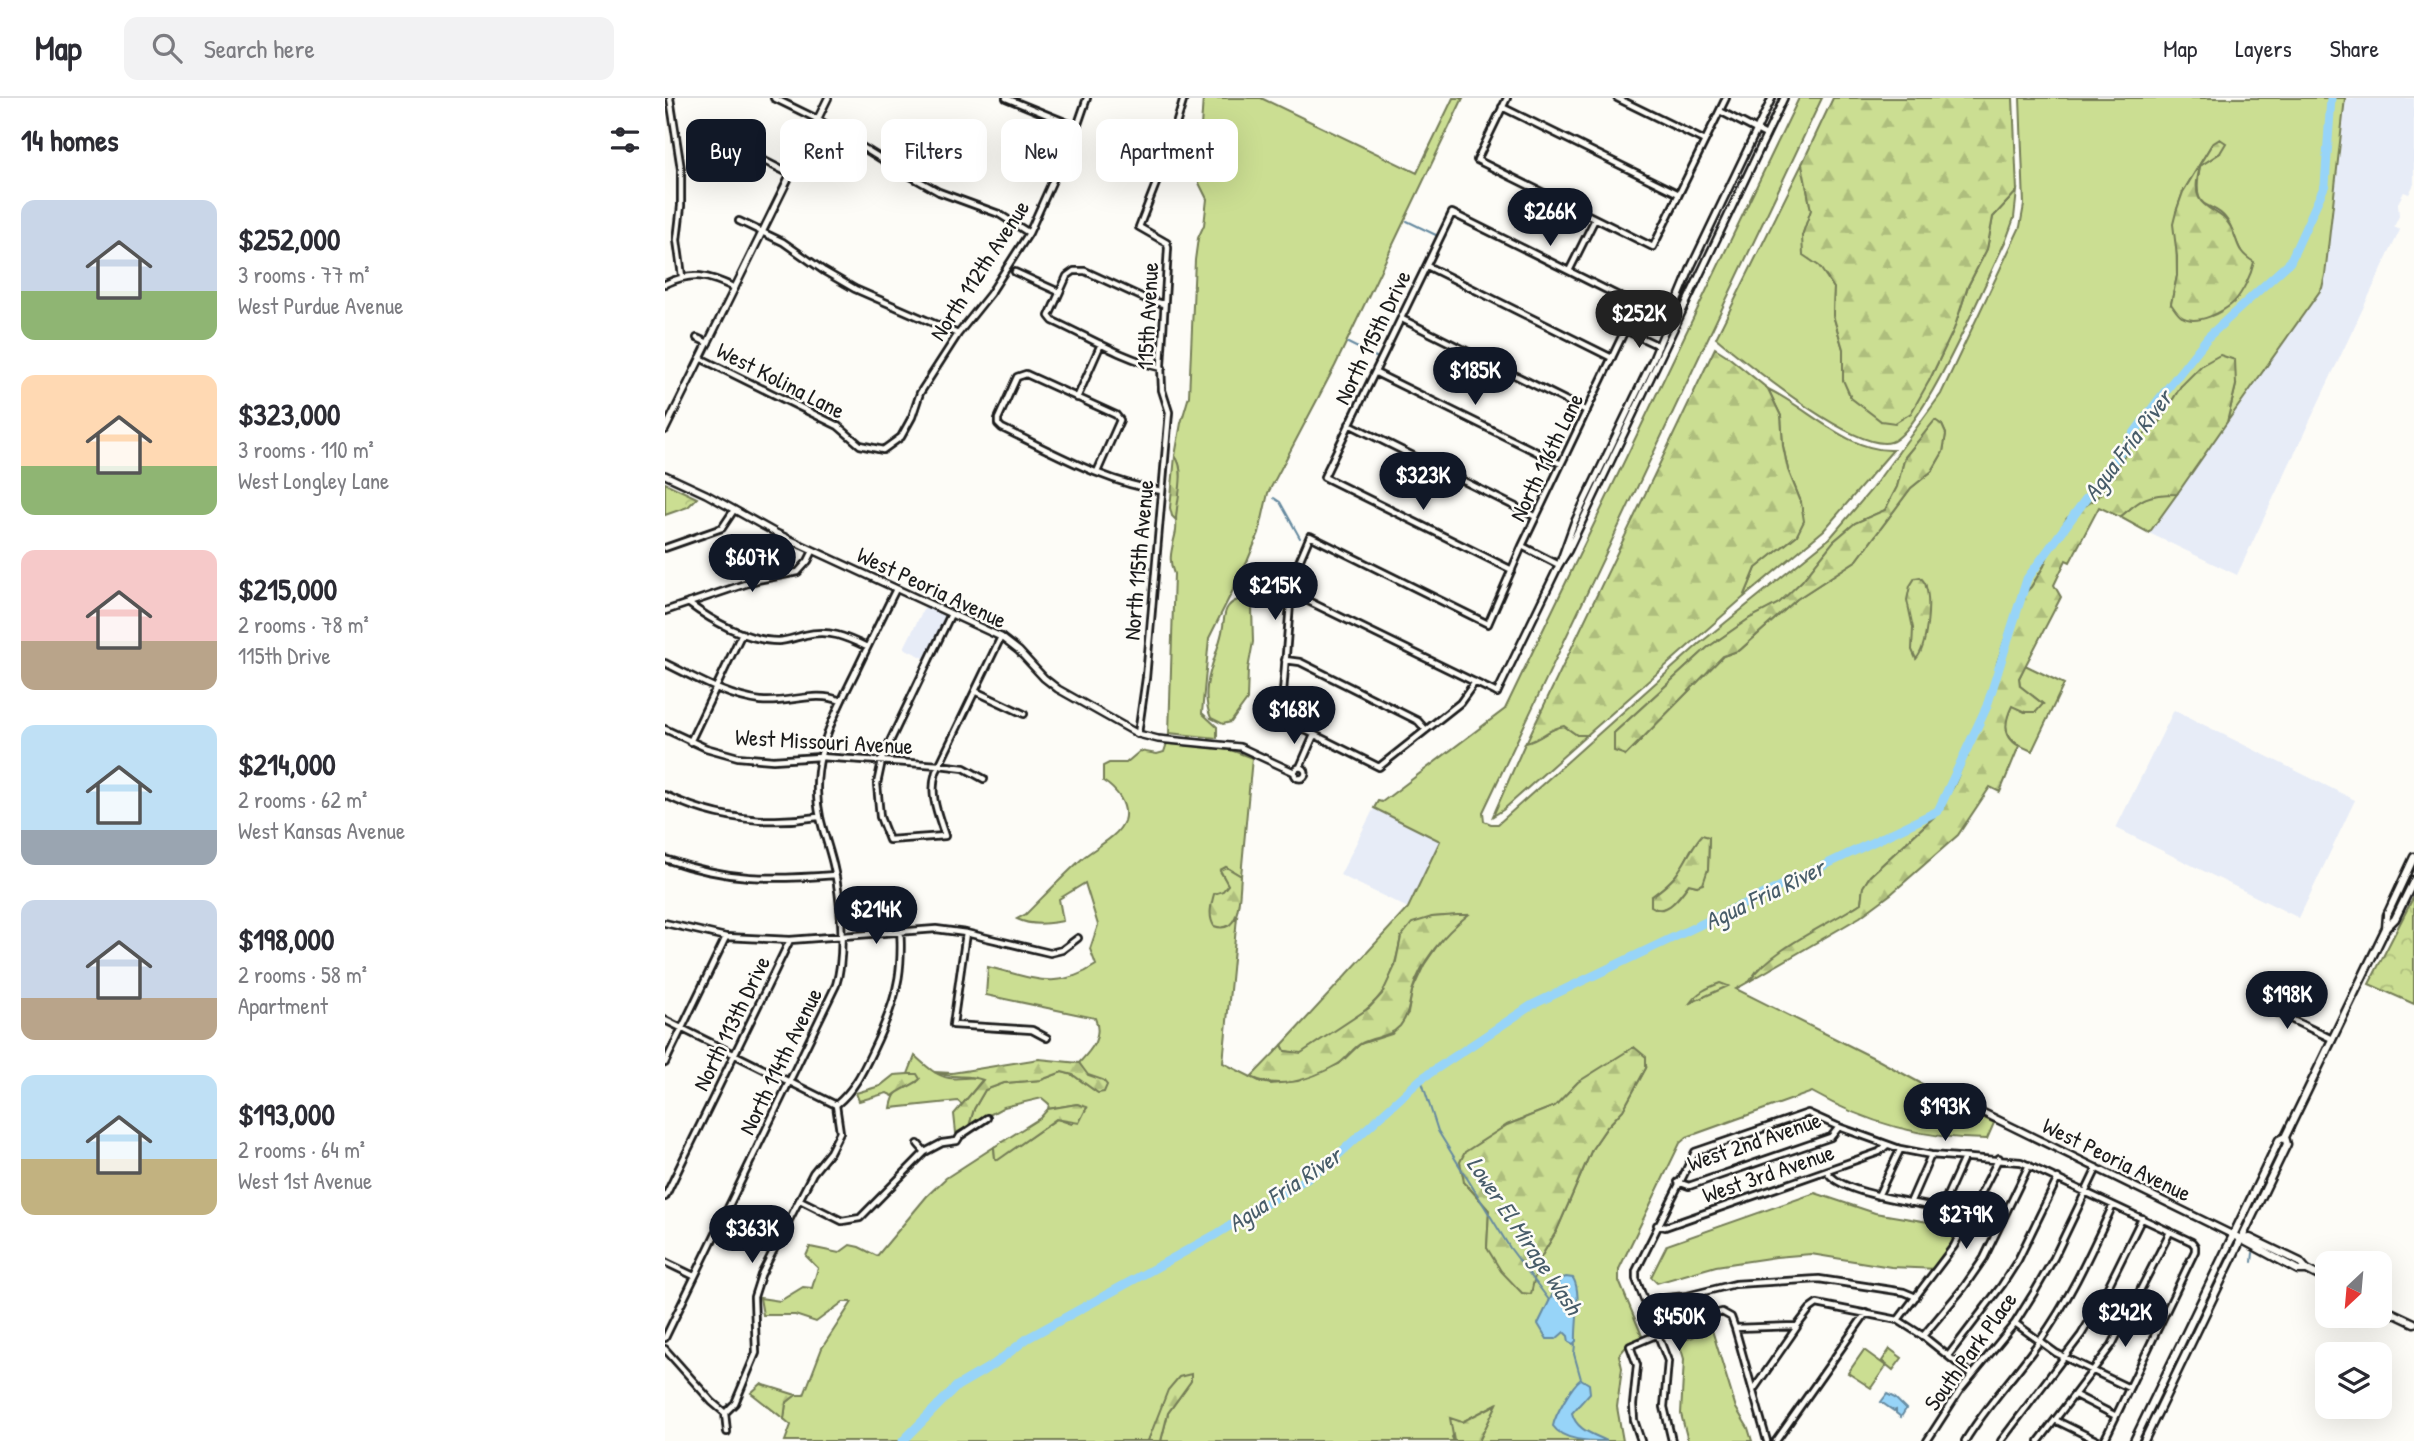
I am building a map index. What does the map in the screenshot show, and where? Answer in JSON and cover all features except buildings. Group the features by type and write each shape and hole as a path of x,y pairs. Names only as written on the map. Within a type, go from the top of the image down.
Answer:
{"main road":[{"path":"2386,928 2387,915 2414,857"},
{"path":"2144,1441 2279,1140 2285,1138 2386,928 2395,919 2414,880"},
{"path":"2387,915 2395,919"},
{"path":"2134,1441 2237,1237"},
{"name":"West Peoria Avenue","path":"2237,1237 2298,1270 2315,1274"},
{"path":"2392,1313 2414,1323"}],"street":[{"path":"670,98 681,169 677,240 682,276"},
{"path":"774,98 817,119 828,98"},
{"path":"1006,98 1057,119"},
{"name":"North 112th Avenue","path":"1080,119 1087,98"},
{"name":"115th Avenue","path":"1162,390 1167,243 1139,227 1166,158 1184,98"},
{"path":"1507,98 1477,160 1653,247 1726,98"},
{"path":"1617,98 1705,141"},
{"path":"1661,347 1692,265 1772,98"},
{"path":"1290,596 1304,599 1497,693 1559,565 1574,523 1784,98"},
{"path":"1502,107 1679,194"},
{"path":"1720,111 1766,135"},
{"path":"867,151 939,192 999,214 1029,233"},
{"path":"665,430 786,182"},
{"name":"North 112th Avenue","path":"883,450 901,437 912,417 920,393 958,334 990,295 1029,233 1052,182"},
{"name":"North 115th Drive","path":"1511,570 1324,477 1453,213 1569,271"},
{"path":"1569,271 1595,219"},
{"path":"739,221 763,231 855,289 958,334"},
{"path":"1427,266 1612,358"},
{"path":"1161,368 1145,364 1101,344 1053,321 1049,316 1067,276 1074,271 1084,271 1148,300 1164,304"},
{"name":"North 116th Lane","path":"1309,539 1488,624 1522,546 1637,305 1569,271"},
{"path":"1015,272 1059,292"},
{"path":"665,284 682,276 703,275 735,288"},
{"path":"1402,319 1587,411"},
{"path":"1625,330 1661,347"},
{"path":"697,338 708,343"},
{"path":"1077,398 1101,344"},
{"name":"West Kolina Lane","path":"700,358 838,426 860,445 883,450"},
{"path":"1376,373 1561,464"},
{"path":"1097,472 1120,420 1116,415 1026,374 1017,377 998,425 1097,472 1137,488 1162,491"},
{"name":"North 115th Avenue","path":"1138,734 1146,678 1169,412 1162,390"},
{"path":"1349,424 1536,517"},
{"name":"West Peoria Avenue","path":"665,475 813,551 1002,638 1058,689 1138,734 1157,739 1240,747 1294,772"},
{"path":"665,548 722,528 734,510"},
{"path":"1300,538 1309,539 1293,572 1282,719 1379,766 1460,703 1475,682"},
{"path":"1522,546 1559,565"},
{"path":"665,611 757,580 797,572 805,566 813,551"},
{"name":"North 114th Avenue","path":"665,1338 836,985 841,959 839,895 818,817 820,757 827,731 896,589"},
{"path":"688,603 742,634 779,641 833,633 867,648"},
{"path":"951,614 881,761 877,784 880,817 889,841 945,836 933,797 933,783 939,765 1002,638"},
{"path":"690,742 742,634"},
{"path":"1286,660 1300,662 1418,721 1426,730"},
{"path":"665,663 739,696 764,701 827,696 841,701"},
{"path":"975,691 1024,715"},
{"name":"West Missouri Avenue","path":"665,729 690,742 721,753 754,759 791,760 820,757 939,765 964,768 984,779"},
{"path":"1300,768 1306,772 1304,778 1297,778 1294,772 1300,768 1314,735"},
{"path":"665,795 707,811 740,818 775,821 818,817"},
{"path":"665,859 718,874 757,879 835,875"},
{"path":"836,1105 856,1084 892,1011 901,970 898,899"},
{"path":"666,926 726,937 790,940 936,929 966,933 1050,953 1062,950 1078,938"},
{"path":"966,933 953,1025 1032,1030 1047,1038"},
{"path":"665,1063 726,937"},
{"name":"North 113th Drive","path":"665,1197 790,940"},
{"path":"2253,1001 2332,1039"},
{"path":"665,1020 836,1105"},
{"path":"725,1413 735,1403 756,1353 754,1297 761,1275 813,1173 836,1143 840,1132 836,1105"},
{"name":"West Peoria Avenue","path":"1978,1108 2237,1237"},
{"path":"1672,1441 1664,1407 1668,1361 1635,1274 1695,1152 1808,1112 1839,1127 1900,1149 1931,1155 2021,1161 2195,1246 2195,1251 2104,1441"},
{"path":"800,1200 842,1221 860,1218 925,1152 942,1143 957,1142 960,1136 988,1118"},
{"name":"West 2nd Avenue","path":"1678,1182 1689,1186 1831,1136 1839,1127"},
{"path":"918,1144 925,1152"},
{"name":"West 3rd Avenue","path":"1657,1225 1665,1227 1827,1171 1879,1152 1887,1145"},
{"path":"1878,1196 1900,1149"},
{"path":"1910,1203 1931,1155"},
{"path":"1941,1209 1965,1158"},
{"path":"1898,1320 1947,1258 1999,1158"},
{"path":"1923,1336 1964,1287 1984,1258 2029,1165"},
{"name":"South Park Place","path":"1927,1441 1972,1375 2015,1323 2054,1258 2097,1168"},
{"path":"1827,1171 1837,1181 1878,1196 1941,1209 1969,1219"},
{"path":"1948,1356 2018,1260 2058,1178"},
{"path":"1965,1441 1991,1402 2039,1342 2084,1268 2113,1205"},
{"path":"2001,1441 2065,1357 2099,1306 2142,1219"},
{"path":"2039,1441 2112,1345 2136,1303 2170,1232"},
{"path":"665,1262 694,1276"},
{"path":"1646,1305 1666,1298 1687,1296 1735,1284 1819,1279 1904,1292 1916,1297"},
{"path":"1754,1390 1797,1326 1817,1304 1898,1320 1972,1375"},
{"path":"1640,1441 1633,1405 1637,1365 1630,1346 1658,1333 1721,1312 1731,1317 1735,1328 1767,1441"},
{"path":"1776,1441 1866,1312"},
{"path":"2015,1323 2039,1342 2065,1357 2129,1388"},
{"path":"1735,1328 1797,1326"},
{"path":"665,1349 725,1413 727,1432"},
{"path":"2075,1395 2116,1416"},
{"path":"2055,1420 2098,1441"}],"shaded area":[{"path":"2345,98 2414,98 2414,184 2409,194 2404,192 2398,203 2399,216 2394,227 2400,230 2237,575 2149,533 2322,288"},
{"path":"925,606 947,617 926,659 904,648"},
{"path":"2174,710 2355,800 2299,918 2116,828"},
{"path":"1374,808 1440,841 1408,908 1340,875"}],"green space":[{"path":"1203,98 1261,98 1417,173 1453,98 1463,98 1335,366 1268,493 1259,533 1209,638 1202,713 1217,727 1217,738 1169,733 1174,574 1171,558 1180,474 1175,456 1189,396 1195,260 1207,199 1199,182 1238,182 1238,119 1202,119"},
{"path":"1799,98 1822,98 1483,812 1484,821 1498,824 1699,644 1830,538 1871,490 1941,394 2020,227 2024,205 2020,98 2345,98 2322,288 2227,422 2236,385 2181,386 2158,424 2131,445 2097,498 2067,518 2044,566 2031,587 2018,600 1997,663 1993,693 1954,786 1935,816 1870,876 1863,887 1861,903 1758,969 1750,981 1736,989 1878,1060 1994,1123 1987,1139 1941,1136 1896,1127 1853,1112 1812,1092 1687,1137 1680,1143 1619,1269 1619,1281 1643,1338 1630,1342 1619,1355 1622,1368 1617,1407 1623,1441 1479,1441 1496,1404 1462,1422 1452,1437 1454,1441 1161,1441 1168,1413 1191,1381 1160,1414 1148,1441 785,1441 791,1425 784,1419 786,1403 796,1395 804,1395 822,1348 852,1302 843,1302 816,1322 795,1315 763,1315 760,1298 780,1301 803,1287 812,1288 818,1268 806,1256 810,1247 839,1253 850,1245 877,1256 927,1196 946,1178 994,1147 995,1158 998,1159 1057,1119 1072,1124 1087,1108 1077,1104 1048,1109 1049,1104 1042,1098 1004,1107 969,1126 974,1109 985,1090 1004,1083 1041,1080 1062,1072 1073,1075 1098,1093 1079,1063 1092,1048 1097,1037 1095,1018 986,995 988,967 1031,978 1056,980 1082,973 1096,965 1090,949 1098,925 1085,883 1059,899 1063,921 1040,924 1017,919 1026,914 1084,857 1121,827 1125,809 1117,793 1103,781 1103,766 1109,763 1126,763 1140,751 1157,754 1164,752 1167,743 1231,750 1252,758 1241,876 1226,867 1220,871 1229,885 1223,891 1229,925 1237,917 1223,1063 1261,1082 1271,1084 1298,1081 1339,1064 1360,1044 1392,1034 1408,1013 1412,991 1424,965 1448,930 1467,915 1432,917 1401,937 1389,981 1374,1002 1355,1019 1301,1054 1285,1051 1282,1045 1408,908 1440,841 1374,808 1378,801 1382,802 1505,709","holes":["2212,144 2220,153 2200,166 2198,194 2205,204 2224,216 2244,256 2171,304 2177,276 2176,212 2183,192","1935,421 1942,425 1946,434 1943,452 1932,471 1911,488 1857,560 1797,599 1740,650 1723,656 1626,755 1614,733 1707,648 1750,618 1779,604 1802,581 1834,541 1855,523 1885,510 1897,487 1905,457","1709,837 1708,869 1697,886 1689,884 1672,904 1656,909 1651,897 1674,878 1693,848","1646,1068 1623,1110 1592,1149 1557,1230 1538,1262 1487,1248 1489,1210 1464,1182 1507,1125 1555,1106 1578,1082"]},
{"path":"1833,98 2013,98 2017,191 1993,217 1987,249 1968,286 1954,329 1929,381 1911,413 1895,423 1881,421 1851,398 1843,380 1843,349 1833,315 1834,288 1819,266 1803,255 1802,236 1811,210 1802,164"},
{"path":"2220,139 2226,143 2220,153 2200,166 2198,194 2205,205 2225,219 2240,249 2254,262 2241,293 2234,302 2210,317 2188,319 2181,316 2171,304 2177,276 2173,224 2183,192 2212,144"},
{"path":"1802,164 1811,210 1802,236 1834,288 1833,315 1843,349 1843,380 1881,421 1929,381 1954,329 1968,286 1987,249 1993,217 2017,191 2014,218 2006,240 1954,351 1920,411 1904,432 1891,442 1874,442 1828,420 1775,384 1716,338"},
{"path":"1715,348 1768,389 1781,416 1788,470 1801,502 1804,521 1797,535 1756,568 1744,597 1587,735 1577,735 1564,726 1526,743"},
{"path":"2220,355 2235,360 2236,385 2227,422 2177,494 2145,498 2120,517 2099,507 2070,562 2066,560 2054,585 2061,597 2019,678 2020,686 2043,704 2036,712 2025,712 2012,706 2007,718 2007,729 2010,738 2019,746 2000,792 1990,787 1958,835 1891,894 1860,917 1750,981 1759,969 1785,948 1861,903 1863,887 1870,876 1935,816 1954,786 1993,693 1997,663 2018,600 2031,587 2044,566 2067,518 2097,498 2131,445 2158,424 2181,386 2202,365"},
{"path":"1768,389 1844,437 1876,449 1893,450 1824,530 1744,597 1756,568 1797,535 1801,502 1788,470 1781,416"},
{"path":"1935,420 1942,425 1946,434 1943,452 1932,471 1911,488 1857,560 1797,599 1740,650 1723,656 1626,755 1614,751 1614,733 1707,648 1750,618 1779,603 1802,581 1834,541 1855,523 1885,510 1897,487 1905,457"},
{"path":"1175,456 1181,478 1176,520 1170,508"},
{"path":"665,483 697,498 688,507 665,515"},
{"path":"2153,494 2177,494 2149,533 2120,517 2138,502"},
{"path":"1920,577 1926,586 1928,613 1923,645 1916,659 1912,650 1913,628 1907,600 1910,586 1915,578"},
{"path":"1238,600 1252,607 1253,642 1248,669 1247,700 1231,722 1223,724 1211,718 1207,707 1207,685 1225,613 1229,605"},
{"path":"2025,665 2064,684 2032,751 2011,739 2006,729 2012,705 2025,712 2043,704 2020,686 2019,678"},
{"path":"1564,726 1577,735 1587,735 1493,816 1526,741"},
{"path":"1702,835 1709,837 1708,869 1703,884 1689,884 1668,907 1657,909 1651,906 1651,897 1674,877"},
{"path":"1226,867 1241,876 1239,902 1230,925 1214,926 1211,910 1214,894 1223,891 1228,885 1220,870"},
{"path":"2414,896 2414,1004 2369,984"},
{"path":"1468,915 1442,939 1427,959 1416,980 1405,1018 1396,1030 1362,1043 1338,1064 1306,1078 1273,1083 1251,1077 1282,1045 1285,1051 1301,1053 1369,1008 1382,994 1395,966 1401,937 1412,923 1432,917"},
{"path":"1720,983 1728,986 1690,1003 1703,991"},
{"path":"1634,1047 1646,1057 1646,1068 1623,1110 1592,1149 1557,1230 1538,1262 1531,1294 1522,1293 1501,1271 1487,1248 1489,1210 1464,1182 1460,1162 1465,1152 1507,1125 1555,1106 1578,1082"},
{"path":"915,1056 944,1077 983,1079 962,1105 958,1101 891,1108 899,1090 917,1082 916,1074 908,1074"},
{"path":"1039,1059 1079,1063 1088,1075 1103,1080 1107,1085 1104,1092 1098,1093 1073,1075 1062,1072 1041,1080 1004,1083 985,1090 974,1109 969,1126 956,1133 954,1114 983,1080 934,1072 952,1073"},
{"path":"917,1074 920,1079 893,1096 887,1093 859,1101 856,1093 880,1086 894,1075"},
{"path":"1077,1104 1087,1107 1079,1123 1056,1119 998,1160 995,1158 994,1147 1040,1118 1048,1109"},
{"path":"1815,1193 1875,1213 1940,1224 1961,1234 1938,1269 1891,1267 1811,1254 1716,1266 1657,1283 1651,1277 1667,1245"},
{"path":"1712,1330 1736,1408 1752,1441 1688,1441 1681,1414 1684,1359 1679,1342"},
{"path":"1890,1349 1902,1358 1893,1370 1882,1361"},
{"path":"1864,1350 1886,1366 1871,1388 1848,1373"},
{"path":"1191,1374 1191,1381 1168,1413 1161,1441 1148,1441 1168,1390 1179,1377"},
{"path":"761,1384 796,1395 786,1403 784,1419 751,1393"},
{"path":"1497,1404 1479,1441 1454,1441 1450,1418 1462,1422"}],"water":[{"path":"1573,1278 1577,1291 1576,1341 1573,1344 1564,1332 1556,1339 1547,1339 1538,1324 1560,1279"},
{"path":"1581,1379 1589,1384 1590,1393 1572,1413 1574,1419 1586,1431 1607,1441 1570,1437 1563,1435 1553,1426 1564,1401"},
{"path":"1887,1394 1906,1409 1901,1417 1896,1410 1881,1402"}],"waterway":[{"name":"Agua Fria River","path":"903,1441 957,1386 993,1365 1028,1338 1215,1235 1325,1167 1421,1079 1532,1005 1938,811 1987,706 2027,579 2208,337 2290,262 2325,185 2331,98"},
{"path":"1407,221 1440,237"},
{"path":"1348,343 1378,358"},
{"path":"1274,498 1280,502 1300,538"},
{"name":"Lower El Mirage Wash","path":"1421,1079 1438,1131 1510,1248 1549,1300"},
{"path":"2252,1262 2253,1253"},
{"name":"Lower El Mirage Wash","path":"1575,1344 1574,1354 1581,1379"}]}
